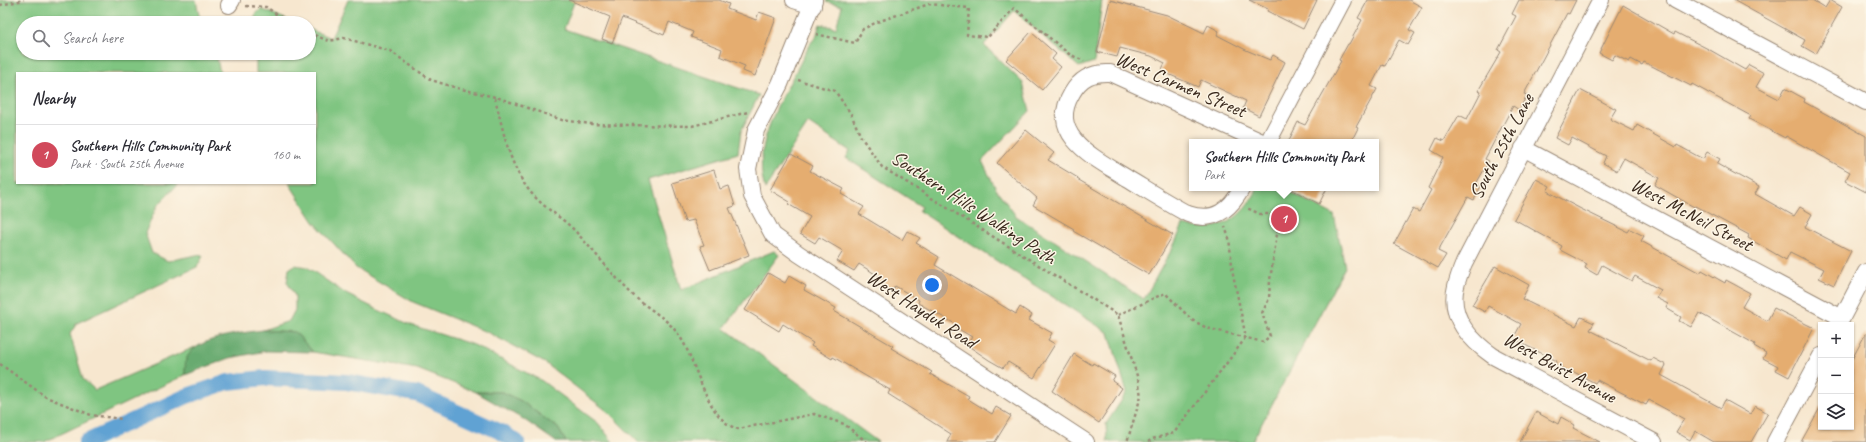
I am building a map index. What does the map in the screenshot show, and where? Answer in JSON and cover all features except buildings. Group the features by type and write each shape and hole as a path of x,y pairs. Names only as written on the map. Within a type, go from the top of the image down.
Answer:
{"street":[{"path":"794,0 814,3"},
{"path":"1270,139 1343,0"},
{"name":"South 25th Lane","path":"1457,316 1455,301 1456,288 1464,263 1601,0"},
{"path":"1676,0 1866,102"},
{"name":"West Hayduk Road","path":"814,3 780,84 756,130 748,169 752,196 773,235 1086,442"},
{"name":"West Carmen Street","path":"1219,218 1198,217 1188,214 1081,149 1069,132 1065,120 1065,110 1069,98 1083,78 1099,73 1110,73 1255,139"},
{"name":"West McNeil Street","path":"1523,148 1840,321"},
{"path":"1219,218 1235,201 1240,191"},
{"path":"1840,321 1866,272"},
{"name":"West Buist Avenue","path":"1457,316 1464,330 1471,339 1493,356 1654,442"},
{"path":"1775,442 1820,358"}],"path":[{"path":"0,5 24,0"},
{"path":"230,3 266,7 279,16"},
{"path":"802,31 855,43 863,29 877,22 929,4 969,8 967,35 988,37 1014,8 1069,54 1084,60 1091,75"},
{"path":"316,36 329,41 344,38 390,51 431,80 494,97 562,120 591,124 692,126 768,107"},
{"name":"Southern Hills Walking Path","path":"791,78 835,91 851,114 861,137 882,167 1118,315"},
{"path":"494,97 509,155 519,175 537,199 574,229 635,297 665,320 678,334 711,404 721,418 731,427 738,429 814,414 844,424 867,442"},
{"path":"1126,442 1141,396 1138,379 1118,315 1165,293 1192,320 1211,329 1229,332 1244,338 1263,342 1270,336 1262,313 1269,299 1270,280 1279,221 1270,214 1260,214 1243,206"},
{"path":"1148,442 1152,439 1174,433 1244,338 1245,333 1233,274 1229,238 1219,218"},
{"path":"0,364 46,397 91,415 122,419"}],"green space":[{"path":"0,0 196,0 200,16 16,16 16,60 217,60 220,72 16,72 16,184 178,184 157,206 145,233 152,253 168,261 196,255 203,256 197,267 77,323 70,334 83,379 95,390 195,347 186,360 185,375 44,442 0,442"},
{"path":"348,0 575,0 564,29 759,95 741,131 738,153 648,180 681,290 774,251 779,255 724,328 878,442 638,442 607,411 545,363 489,333 413,302 356,268 314,222 290,184 316,184 316,72 256,72 256,60 316,60 316,32 331,38"},
{"path":"827,0 1102,0 1094,62 1079,67 1014,11 984,45 1023,83 1030,111 982,161 996,189 1016,216 1144,299 1173,247 1183,225 1208,228 1228,222 1245,209 1256,191 1288,191 1334,215 1345,267 1252,442 1107,441 1106,424 1127,392 1109,333 919,211 922,207 846,158 850,151 808,123 765,189 762,170 762,151 774,114 809,45 816,37 820,24 836,28 842,6 826,2"},
{"path":"261,9 278,16 255,16"},
{"path":"295,265 307,267 346,294 376,309 411,325 474,345 542,381 598,423 613,442 566,442 558,428 521,401 502,392 476,392 417,369 313,352 295,332 263,330 289,321 295,310 295,296 287,282 289,269"},
{"path":"263,330 295,332 313,352 266,351 230,358 185,375 186,360 190,352 198,346 208,341 232,335"},
{"path":"476,392 502,392 521,401 558,428 566,442 556,442 526,421"}],"waterway":[{"path":"86,442 187,396 228,382 265,378 347,382 417,394 501,432 517,442"}],"place":[{"name":"Southern Hills Community Park","path":"1284,219"}]}
